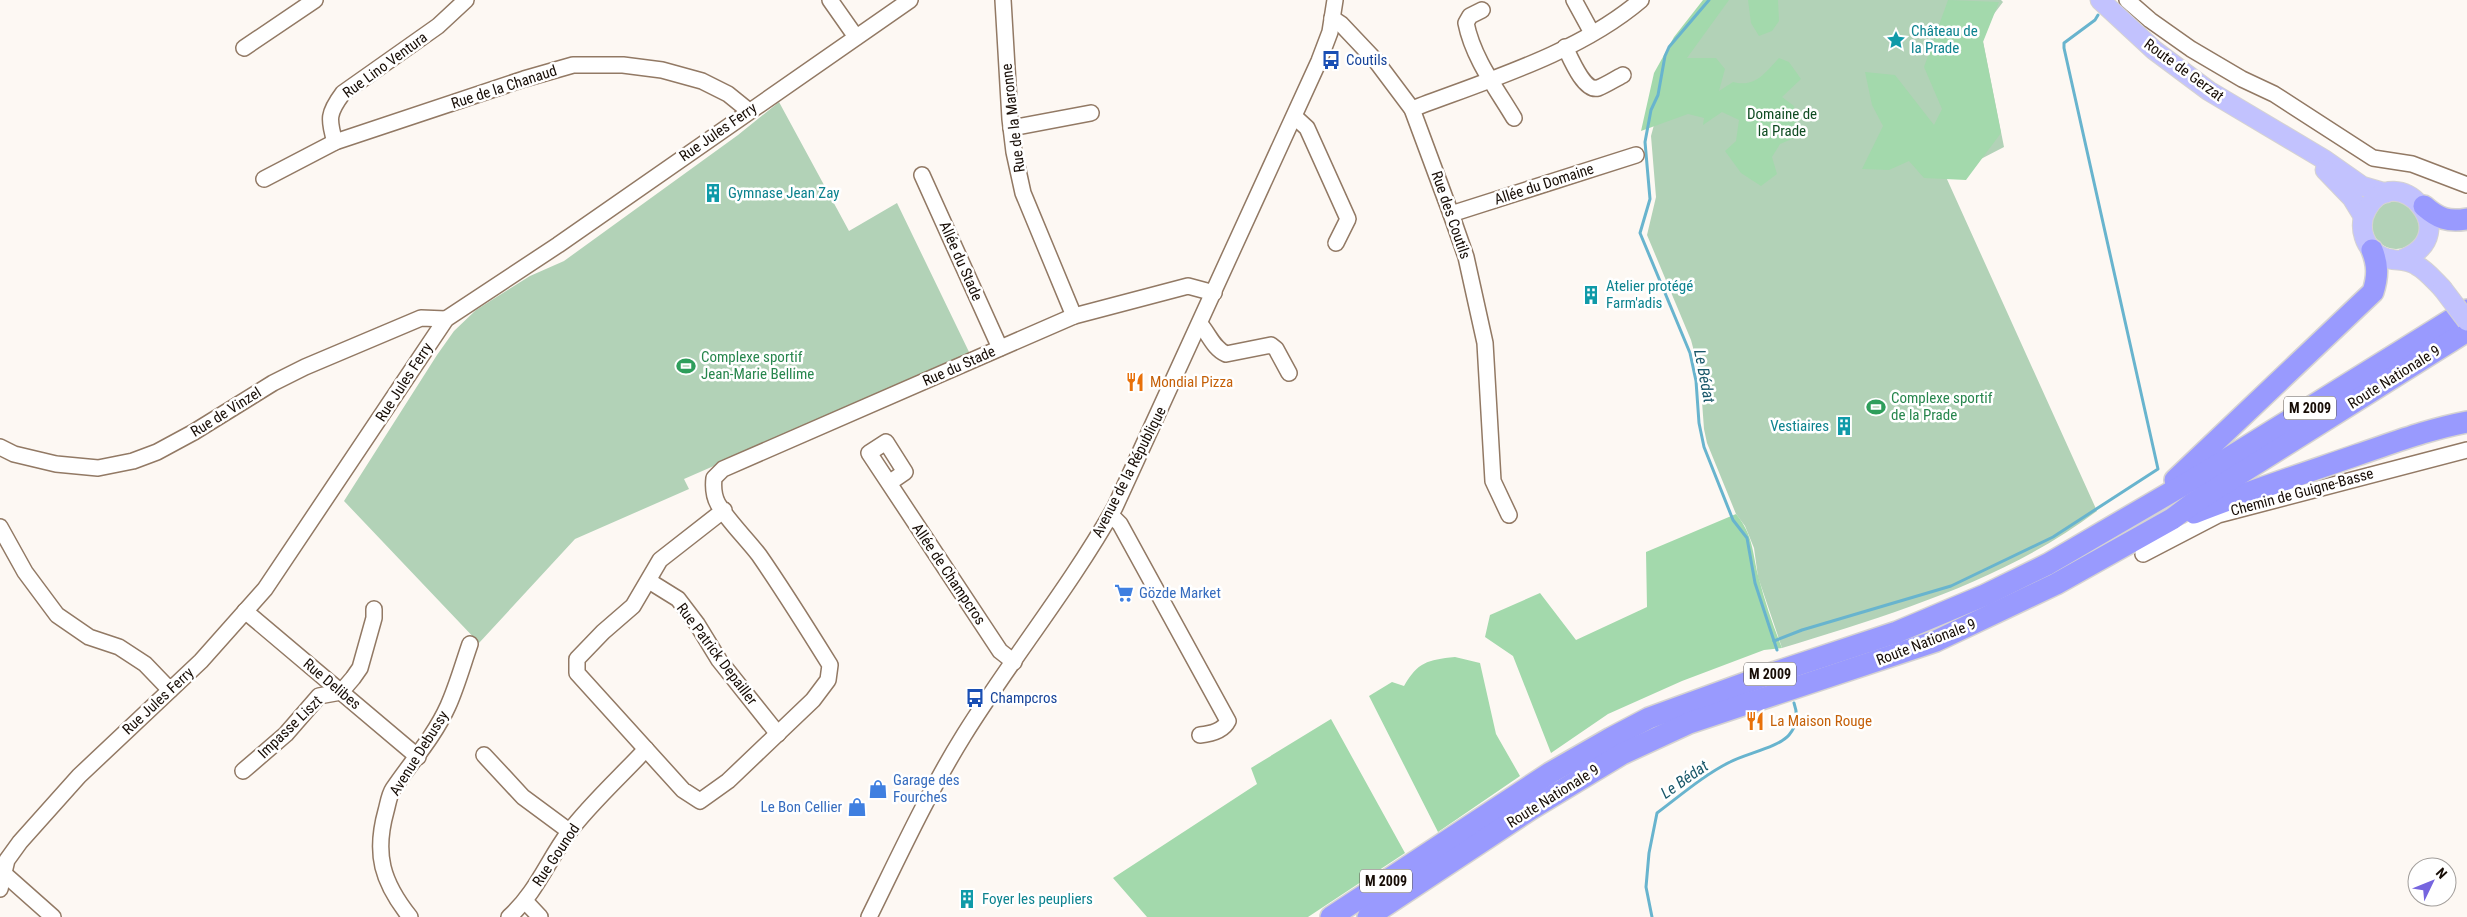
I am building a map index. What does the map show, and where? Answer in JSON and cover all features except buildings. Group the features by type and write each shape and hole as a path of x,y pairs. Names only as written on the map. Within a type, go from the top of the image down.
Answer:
{"highway":[{"path":"2424,206 2436,217 2446,221 2467,219"},
{"path":"2152,502 2373,292 2377,279 2377,266 2372,250"},
{"name":"Route Nationale 9","path":"1331,917 1584,753 1649,718 1770,674 1888,635 1985,595 2048,564 2209,470 2467,310"},
{"name":"Route Nationale 9","path":"1368,917 1531,809 1622,754 1689,723 1936,641 2056,584 2172,520 2192,504 2467,331"},
{"path":"2172,520 2188,516 2272,484 2376,448 2448,425 2467,422"}],"main road":[{"name":"Route de Gerzat","path":"2100,0 2173,65 2209,91 2325,160 2362,186 2386,193"},
{"name":"Route de Gerzat","path":"2274,131 2338,182 2364,216"},
{"path":"2427,241 2413,256 2403,259 2386,258 2372,250 2363,234 2364,216 2372,202 2386,193 2407,194 2424,206 2430,223 2427,241 2429,258 2442,288"},
{"path":"2403,259 2416,265 2442,288 2467,321"}],"street":[{"path":"244,48 315,0"},
{"name":"Rue Lino Ventura","path":"335,142 329,122 335,104 343,93 438,26 466,0"},
{"path":"830,0 856,37"},
{"name":"Rue Jules Ferry","path":"0,889 7,860 20,842 73,783 201,660 270,581 446,320 558,245 910,0"},
{"name":"Rue de la Maronne","path":"1003,0 1011,128 1023,193 1074,316"},
{"name":"Avenue de la République","path":"870,917 895,863 947,762 1076,573 1111,515 1320,61 1330,32 1335,0"},
{"path":"1574,0 1592,33"},
{"path":"1412,109 1491,79 1565,47 1618,20 1641,0"},
{"path":"2127,0 2150,20 2191,49 2242,79 2274,94 2373,158 2412,164 2467,184"},
{"path":"1482,10 1470,16 1466,23 1475,53 1514,118"},
{"name":"Rue des Coutils","path":"1332,18 1341,24 1376,61 1412,109 1452,214 1466,257 1485,343 1484,363 1492,445 1493,481 1509,515"},
{"path":"1565,47 1583,80 1592,88 1597,88 1622,75"},
{"name":"Rue de la Chanaud","path":"264,179 335,142 524,79 573,65 623,66 662,70 702,81 728,94 749,111"},
{"path":"1011,128 1091,113"},
{"path":"1295,117 1307,128 1348,219 1336,243"},
{"name":"Allée du Domaine","path":"1452,214 1636,155"},
{"name":"Allée du Stade","path":"922,175 1000,348"},
{"name":"Rue du Stade","path":"724,510 713,492 714,478 723,469 1074,316 1188,286 1214,293"},
{"name":"Rue de Vinzel","path":"0,447 14,454 56,464 98,468 133,461 164,448 273,382 305,367 421,318 446,320"},
{"path":"1200,324 1217,348 1226,354 1271,344 1276,349 1289,373"},
{"name":"Chemin de Guigne-Basse","path":"2143,554 2218,515 2467,450"},
{"name":"Allée de Champcros","path":"889,483 1000,651 1014,662"},
{"path":"724,510 759,555 830,665 828,680 814,700 728,781 700,801 683,790 578,674 577,659 603,632 633,606 650,580 660,560 724,510"},
{"path":"1111,515 1120,524 1228,721 1226,726 1212,733 1200,735"},
{"path":"0,527 25,572 57,615 89,637 119,646 145,664 170,690"},
{"name":"Rue Patrick Depailler","path":"650,580 678,599 697,624 719,660 778,734"},
{"path":"341,692 360,668 374,618 374,609"},
{"name":"Rue Delibes","path":"245,611 418,757"},
{"name":"Avenue Debussy","path":"410,917 397,902 386,880 381,858 380,834 392,791 418,757 448,706 470,644"},
{"name":"Impasse Liszt","path":"243,771 286,734 319,696 341,692"},
{"name":"Rue Gounod","path":"509,917 525,901 569,831 646,749"},
{"path":"484,755 524,798 569,831"},
{"name":"Avenue de la République","path":"861,917 895,863"},
{"path":"3,872 53,917"},
{"path":"525,901 540,917"}],"green space":[{"name":"Domaine de la Prade","path":"1703,0 1729,0 1687,58 1716,58 1725,69 1719,91 1733,82 1748,83 1754,81 1764,74 1779,58 1789,62 1801,79 1782,97 1794,106 1799,136 1780,144 1772,157 1777,174 1761,186 1741,173 1725,151 1736,141 1739,120 1722,112 1703,125 1704,118 1688,114 1641,131 1654,73 1674,37"},
{"name":"Complexe sportif de la Prade","path":"1716,0 2001,0 2003,2 1981,31 2004,147 1946,177 2097,511 2025,557 1986,576 1905,608 1782,648 1758,577 1754,548 1745,526 1736,514 1707,443 1704,429 1700,374 1691,340 1647,235 1656,197 1651,136 1673,54"},
{"path":"1748,0 1778,0 1779,21 1772,31 1759,36 1751,23"},
{"path":"1948,0 1999,2 1983,42 2001,133 1966,180 1924,178 1909,161 1889,170 1862,169 1883,126 1872,105 1865,72 1895,75 1934,125 1942,109 1924,67"},
{"name":"Complexe sportif Jean-Marie Bellime","path":"779,102 849,231 897,203 970,354 684,479 689,489 575,539 479,643 344,501 437,355 454,331 476,310 530,276 564,261 738,135"},
{"path":"2391,201 2401,201 2410,205 2416,211 2419,216 2419,234 2410,245 2401,249 2391,249 2382,245 2376,239 2372,230 2372,220 2376,211 2382,205"},
{"path":"1736,514 1742,522 1752,545 1759,579 1772,623 1782,648 1764,650 1682,681 1608,714 1551,753 1513,656 1485,637 1490,615 1540,593 1576,640 1647,607 1646,552"},
{"path":"1455,657 1480,663 1496,734 1520,776 1438,832 1369,696 1392,682 1404,686 1419,667 1430,661"},
{"path":"1331,719 1405,853 1308,917 1147,917 1113,878 1257,784 1251,768"}],"waterway":[{"name":"Le Bédat","path":"1709,0 1669,47 1665,56 1658,95 1651,110 1645,142 1650,199 1640,233 1690,353 1696,381 1699,423 1704,447 1733,520 1747,538 1755,583 1777,650"},
{"path":"1774,641 1802,630 1951,586 2053,537 2158,469 2064,48 2064,43 2095,20 2098,15"},
{"name":"Le Bédat","path":"1652,917 1646,887 1649,853 1657,813 1720,767 1770,747 1789,735 1796,723 1797,715 1794,703"}],"place":[{"name":"Château de la Prade","path":"1896,40"},
{"name":"Coutils","path":"1331,60"},
{"name":"Gymnase Jean Zay","path":"713,193"},
{"name":"Atelier protégé Farm'adis","path":"1591,295"},
{"name":"Complexe sportif Jean-Marie Bellime","path":"686,366"},
{"name":"Mondial Pizza","path":"1135,382"},
{"name":"Complexe sportif de la Prade","path":"1876,407"},
{"name":"Vestiaires","path":"1844,426"},
{"name":"Gözde Market","path":"1124,593"},
{"name":"Champcros","path":"975,698"},
{"name":"La Maison Rouge","path":"1755,721"},
{"name":"Garage des Fourches","path":"878,789"},
{"name":"Le Bon Cellier","path":"857,807"},
{"name":"Foyer les peupliers","path":"967,899"}]}
